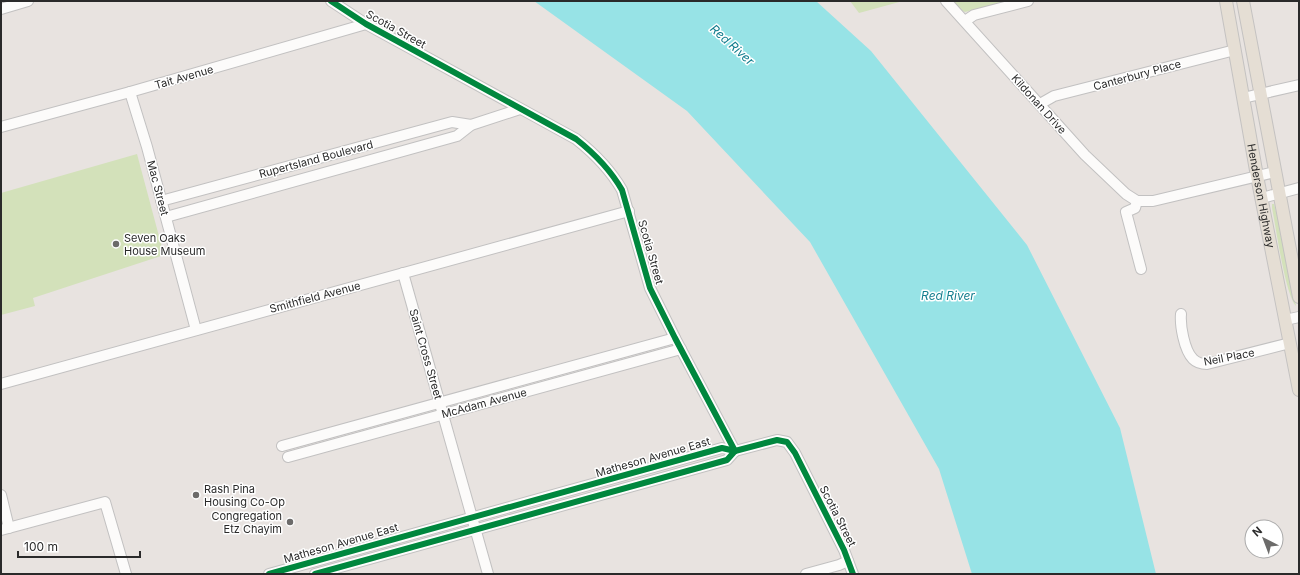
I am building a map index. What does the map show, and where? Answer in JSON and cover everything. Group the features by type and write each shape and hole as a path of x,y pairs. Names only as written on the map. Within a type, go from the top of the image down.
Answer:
{"main road":[{"name":"Henderson Highway","path":"1226,1 1257,176 1285,320 1294,343 1299,390"},
{"name":"Henderson Highway","path":"1243,1 1299,297"}],"street":[{"path":"1,9 28,1"},
{"name":"Scotia Street","path":"331,1 366,24 576,139 599,159 614,176 622,190 650,288 735,451 777,440 787,442 795,453 848,560 853,574"},
{"name":"Kildonan Drive","path":"946,1 1085,155 1126,194 1137,201"},
{"path":"965,21 974,15 1028,1"},
{"name":"Tait Avenue","path":"1,128 366,24"},
{"name":"Canterbury Place","path":"1040,104 1054,96 1235,50"},
{"path":"1244,98 1299,85"},
{"name":"Mac Street","path":"130,92 166,217 196,330"},
{"name":"Rupertsland Boulevard","path":"166,217 457,136 471,125 520,109"},
{"name":"Rupertsland Boulevard","path":"161,201 452,122 471,125"},
{"path":"1140,269 1126,212 1135,208 1137,201 1154,201 1275,172"},
{"path":"1262,198 1299,188"},
{"name":"Smithfield Avenue","path":"1,384 629,211"},
{"name":"Saint Cross Street","path":"403,273 488,574"},
{"name":"Neil Place","path":"1181,314 1180,323 1187,348 1192,358 1200,364 1207,364 1294,343"},
{"path":"1285,320 1299,317"},
{"name":"McAdam Avenue","path":"282,446 675,338"},
{"name":"McAdam Avenue","path":"288,457 681,349"},
{"name":"Matheson Avenue East","path":"269,574 722,448 735,451 727,460 315,574"},
{"path":"1,495 5,529 105,502 126,574"},
{"path":"806,574 839,565 848,560"}],"green space":[{"path":"850,1 903,1 859,13"},
{"path":"952,1 1007,1 965,12 959,9"},
{"path":"137,154 164,255 33,298 35,306 1,315 1,193"},
{"path":"1272,204 1274,204 1284,242 1296,306 1288,288 1278,244"}],"water":[{"name":"Red River","path":"534,1 816,1 871,51 1027,245 1120,428 1156,574 972,574 939,469 810,242 687,111"}],"cycle path":[{"path":"331,1 366,24 576,139 602,162 622,190 650,288 735,451"},
{"path":"269,574 722,448 735,451 777,440 787,442 795,453 844,550 853,574"},
{"path":"315,574 727,460 735,451"}],"place":[{"name":"Seven Oaks House Museum","path":"116,244"},
{"name":"Rash Pina Housing Co-Op","path":"196,495"},
{"name":"Congregation Etz Chayim","path":"290,522"}]}
